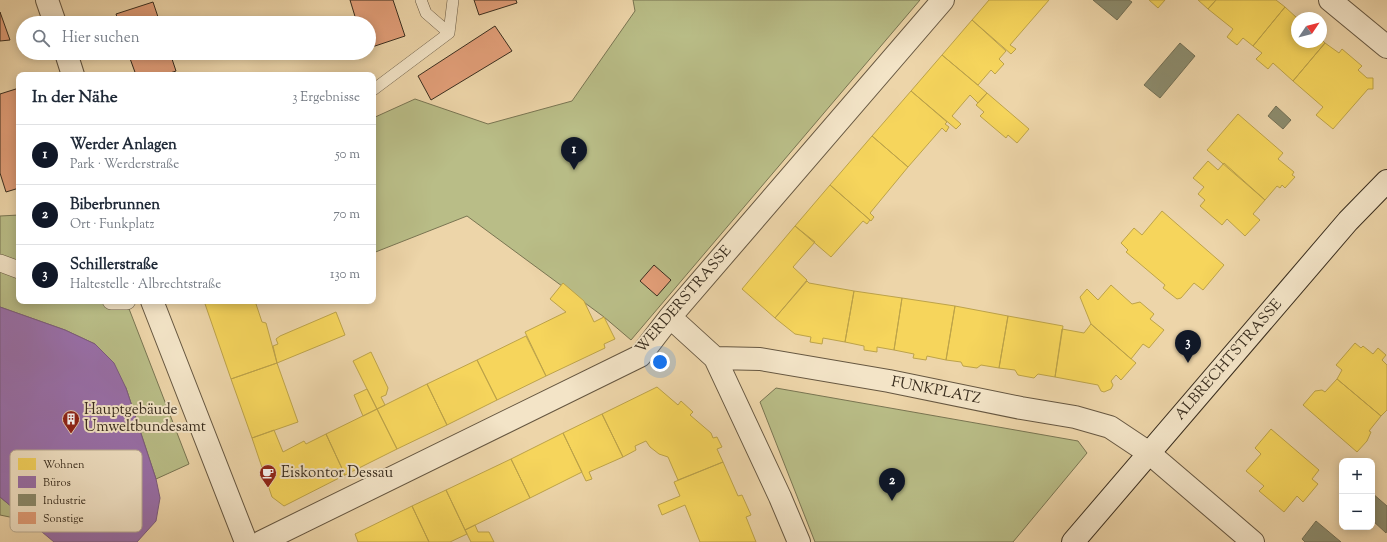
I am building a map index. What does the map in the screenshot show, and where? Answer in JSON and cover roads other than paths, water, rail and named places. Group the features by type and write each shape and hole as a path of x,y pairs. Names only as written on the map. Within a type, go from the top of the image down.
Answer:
{"street":[{"path":"47,0 53,16"},
{"name":"WERDERSTRASSE","path":"261,542 640,356 670,317 943,0"},
{"path":"1330,0 1387,47"},
{"path":"68,60 72,72"},
{"name":"ALBRECHTSTRASSE","path":"1073,542 1348,221 1387,181"},
{"path":"0,263 16,269"},
{"path":"153,304 246,542"},
{"path":"670,317 715,358 780,497 798,542"},
{"name":"FUNKPLATZ","path":"715,358 760,359 889,381 1021,408 1075,417 1110,427 1149,453 1253,542"}],"lane":[{"path":"421,0 426,13 449,33"},
{"path":"376,88 449,33 453,0"}],"place":[{"name":"Werder Anlagen","path":"574,170"},
{"name":"Schillerstraße","path":"1188,363"},
{"name":"Hauptgebäude Umweltbundesamt","path":"71,434"},
{"name":"Eiskontor Dessau","path":"268,488"},
{"name":"Biberbrunnen","path":"892,501"}]}
